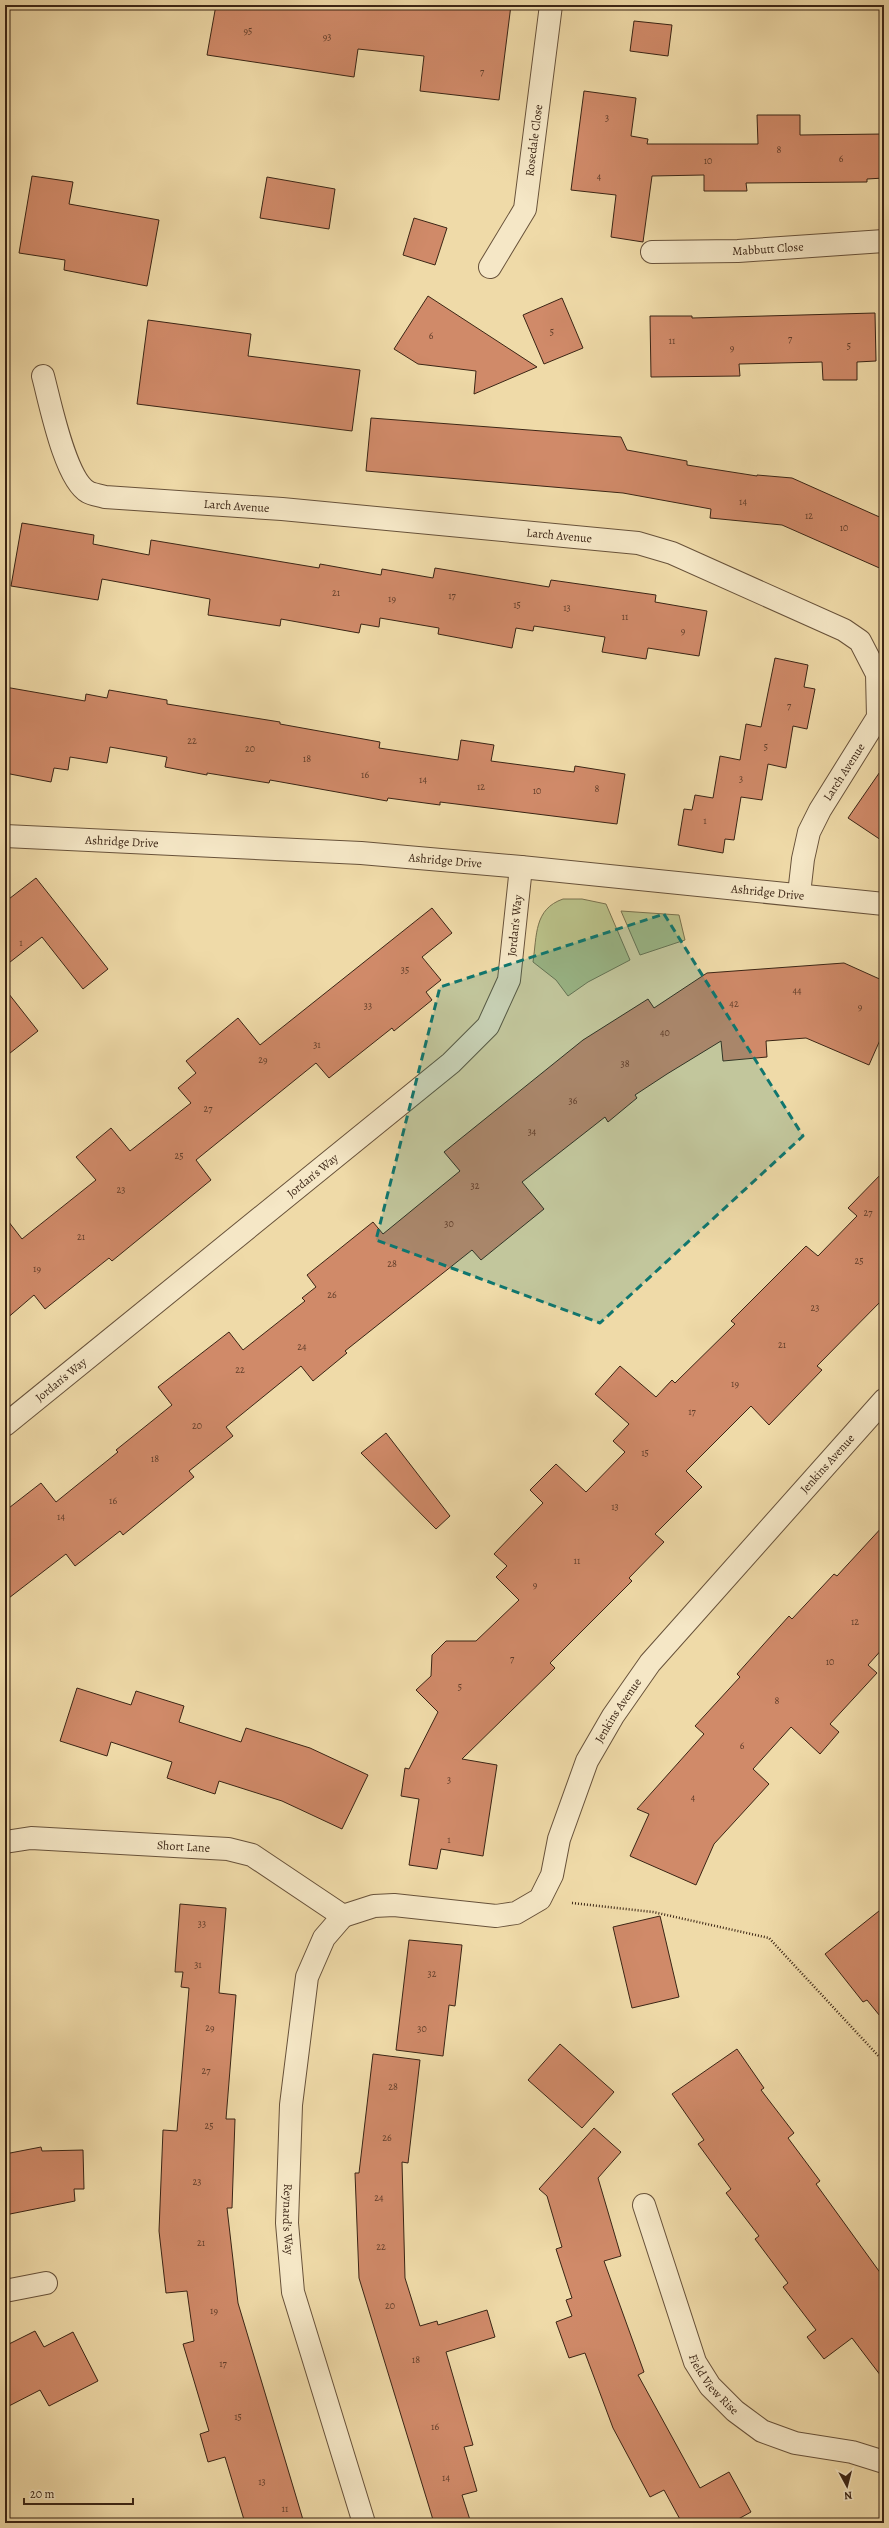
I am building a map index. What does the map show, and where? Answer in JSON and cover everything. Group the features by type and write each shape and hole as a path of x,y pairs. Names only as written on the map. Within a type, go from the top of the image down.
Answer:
{"street":[{"name":"Rosedale Close","path":"490,267 525,209 551,5"},
{"name":"Mabbutt Close","path":"652,252 738,251 884,241"},
{"name":"Larch Avenue","path":"43,376 68,465 77,482 88,492 105,497 282,509 638,543 672,552 844,630 860,641 877,674 878,717 820,810 809,832 803,859 799,894"},
{"name":"Ashridge Drive","path":"5,836 361,853 521,866 884,904"},
{"name":"Jordan's Way","path":"5,1425 451,1063 488,1026 509,980 521,866"},
{"name":"Jenkins Avenue","path":"540,1899 552,1875 559,1839 587,1761 613,1716 650,1663 884,1400"},
{"name":"Short Lane","path":"5,1842 31,1838 228,1849 252,1855 343,1916"},
{"path":"343,1916 374,1906 394,1905 496,1916 516,1913 540,1899"},
{"name":"Reynard's Way","path":"343,1916 324,1938 307,1977 291,2105 287,2223 293,2292 364,2523"},
{"name":"Field View Rise","path":"644,2205 695,2362 710,2386 735,2411 762,2432 795,2443 852,2452 884,2462"},
{"path":"5,2291 46,2283"}],"path":[{"path":"540,1899 653,1912 769,1938 884,2062"}],"highlighted area":[{"path":"664,914 803,1136 600,1323 376,1240 440,987"}],"green space":[{"path":"563,899 582,899 606,904 630,960 588,982 568,996 556,980 533,962 537,933 542,916 554,903"},
{"path":"621,911 679,915 685,940 640,955"}],"building":[{"path":"216,5 511,5 499,100 420,91 424,56 358,49 354,77 207,55"},
{"path":"634,21 672,25 668,56 630,51"},
{"path":"584,91 636,98 631,136 648,139 647,144 758,144 757,115 800,115 800,135 884,134 884,178 867,179 867,182 746,183 747,191 704,191 704,175 652,176 643,242 611,237 616,195 571,190"},
{"path":"32,176 73,182 69,204 159,220 147,286 64,270 65,260 19,253"},
{"path":"267,177 335,189 329,229 260,218"},
{"path":"414,218 447,228 435,265 403,255"},
{"path":"428,296 537,367 474,394 476,371 418,364 394,349"},
{"path":"562,298 583,348 544,364 523,315"},
{"path":"875,313 876,361 857,362 857,380 823,380 822,362 739,364 740,376 651,377 650,316 692,316 692,318"},
{"path":"148,320 251,334 248,356 360,370 352,431 137,404"},
{"path":"371,418 621,437 627,450 687,461 687,465 757,476 792,478 884,519 884,570 782,525 710,518 711,509 623,493 366,471"},
{"path":"22,523 94,535 93,544 149,555 151,540 319,568 320,564 381,575 382,569 433,578 435,568 549,587 551,580 656,595 655,602 707,611 699,656 648,648 646,659 602,652 605,637 534,626 533,631 516,628 512,648 438,634 439,628 380,618 379,627 361,624 359,633 281,619 280,626 208,615 210,599 102,579 98,600 11,586"},
{"path":"775,658 808,665 804,687 815,689 807,729 793,726 786,768 768,764 762,800 741,797 734,840 725,839 723,853 678,845 684,809 692,810 695,795 713,798 720,756 740,760 746,724 761,727"},
{"path":"5,687 85,701 86,694 107,698 109,690 167,700 167,704 280,722 280,724 380,742 379,748 458,760 461,740 494,745 491,761 574,772 575,766 625,774 617,824 440,802 440,805 388,798 387,801 270,780 269,783 207,773 207,775 165,767 167,757 110,747 107,763 70,757 68,770 54,768 51,782 5,773"},
{"path":"884,766 884,842 848,818"},
{"path":"36,878 108,969 83,989 42,937 5,966 5,902"},
{"path":"432,908 452,933 422,957 441,980 426,992 432,1000 394,1031 392,1028 329,1078 316,1063 196,1160 211,1180 112,1261 109,1258 45,1309 34,1295 5,1320 5,1217 22,1239 96,1180 76,1157 111,1128 130,1151 191,1103 178,1088 196,1073 186,1061 238,1018 260,1045"},
{"path":"844,963 884,981 884,1031 869,1065 806,1038 766,1041 767,1057 723,1061 721,1041 667,1074 635,1095 637,1098 608,1122 605,1117 522,1182 544,1209 481,1260 472,1250 345,1351 347,1353 313,1381 301,1366 226,1427 233,1436 189,1471 194,1477 123,1535 120,1531 75,1566 66,1554 5,1601 5,1511 41,1483 56,1502 118,1452 116,1450 172,1405 158,1387 229,1332 243,1350 305,1301 302,1298 316,1287 307,1275 373,1222 383,1234 460,1171 444,1152 583,1040 648,999 654,1008 707,973"},
{"path":"5,989 38,1031 5,1057"},
{"path":"884,1171 884,1298 817,1366 822,1370 769,1425 751,1406 686,1471 702,1487 655,1534 664,1542 629,1578 632,1581 550,1663 555,1668 462,1759 497,1765 483,1856 441,1849 437,1869 409,1865 419,1799 401,1796 405,1768 409,1769 438,1712 416,1690 431,1676 432,1655 446,1641 476,1641 519,1600 496,1577 507,1566 494,1554 543,1503 530,1490 556,1464 586,1492 625,1452 613,1441 629,1424 595,1394 620,1366 656,1397 672,1380 675,1383 735,1324 731,1321 806,1246 818,1256 857,1216 848,1208"},
{"path":"386,1433 450,1516 436,1529 361,1453"},
{"path":"884,1525 884,1647 868,1665 877,1673 830,1724 839,1732 820,1754 791,1727 753,1769 769,1784 714,1844 696,1885 630,1856 649,1814 637,1809 704,1734 695,1726 740,1677 737,1674 789,1616 792,1619 834,1574 837,1576"},
{"path":"77,1688 131,1705 136,1691 184,1706 179,1722 241,1742 246,1728 310,1748 368,1775 342,1829 282,1801 219,1781 215,1794 167,1778 172,1762 111,1742 107,1756 60,1741"},
{"path":"180,1904 226,1908 219,1993 236,1995 226,2119 235,2119 232,2208 227,2208 238,2303 304,2523 245,2523 225,2457 208,2462 200,2434 209,2431 183,2344 194,2341 187,2291 166,2293 159,2231 163,2130 177,2131 189,1988 181,1987 183,1972 175,1972"},
{"path":"884,1907 884,2021 867,2000 863,2002 825,1954"},
{"path":"660,1916 679,1997 632,2008 613,1927"},
{"path":"409,1940 462,1945 455,2006 449,2005 443,2056 396,2050"},
{"path":"560,2044 614,2092 582,2128 528,2080"},
{"path":"737,2049 764,2088 761,2090 794,2133 788,2138 820,2181 816,2184 884,2278 884,2380 852,2338 824,2359 807,2337 816,2330 783,2287 788,2283 755,2239 759,2236 726,2193 731,2189 698,2144 704,2140 672,2094"},
{"path":"373,2054 420,2060 408,2163 402,2162 405,2278 420,2326 437,2321 438,2325 487,2310 495,2337 446,2352 473,2445 464,2447 477,2491 462,2495 471,2523 434,2523 359,2278 355,2173 359,2173"},
{"path":"594,2128 621,2152 598,2178 621,2256 604,2261 644,2372 638,2375 700,2488 729,2472 751,2512 731,2523 682,2523 664,2490 650,2497 613,2428 585,2353 569,2358 556,2322 572,2316 566,2300 572,2298 556,2249 562,2247 547,2196 539,2189"},
{"path":"41,2147 42,2151 83,2150 84,2189 74,2189 75,2201 5,2215 5,2154"},
{"path":"35,2331 44,2347 73,2332 98,2381 49,2406 40,2390 5,2408 5,2346"}]}
